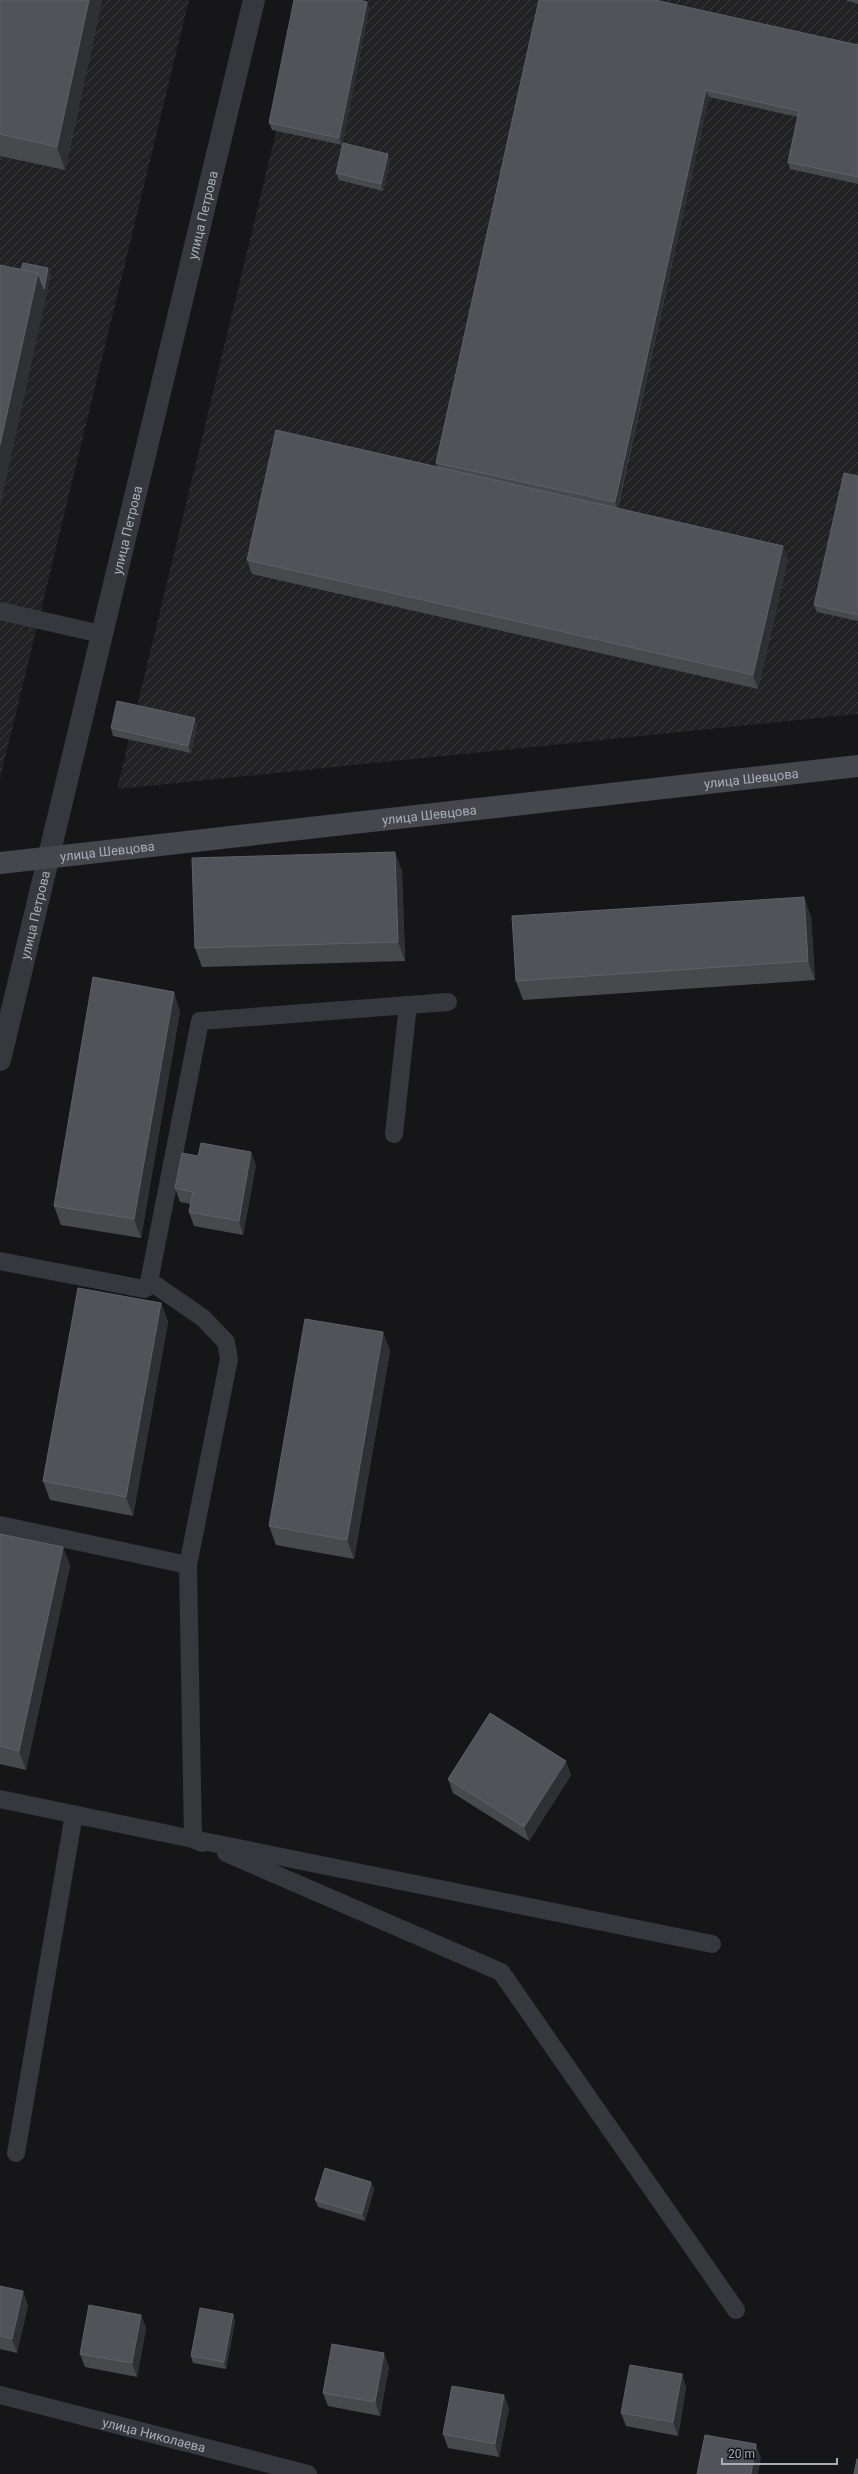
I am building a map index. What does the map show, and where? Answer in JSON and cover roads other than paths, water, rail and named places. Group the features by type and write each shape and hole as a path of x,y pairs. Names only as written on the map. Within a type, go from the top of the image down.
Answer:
{"main road":[{"name":"улица Шевцова","path":"0,862 48,858 858,766"}],"street":[{"name":"улица Петрова","path":"0,1060 254,0"}],"lane":[{"path":"0,611 101,634"},
{"path":"0,1261 144,1289 151,1282 200,1021 448,1002"},
{"path":"394,1134 408,1005"},
{"path":"151,1282 203,1318 226,1342 229,1359 188,1564 193,1839"},
{"path":"0,1525 188,1564"},
{"path":"0,1799 712,1944"},
{"path":"16,2153 74,1814"},
{"path":"193,1839 501,1972 736,2310"},
{"name":"улица Николаева","path":"0,2395 308,2474"}]}
